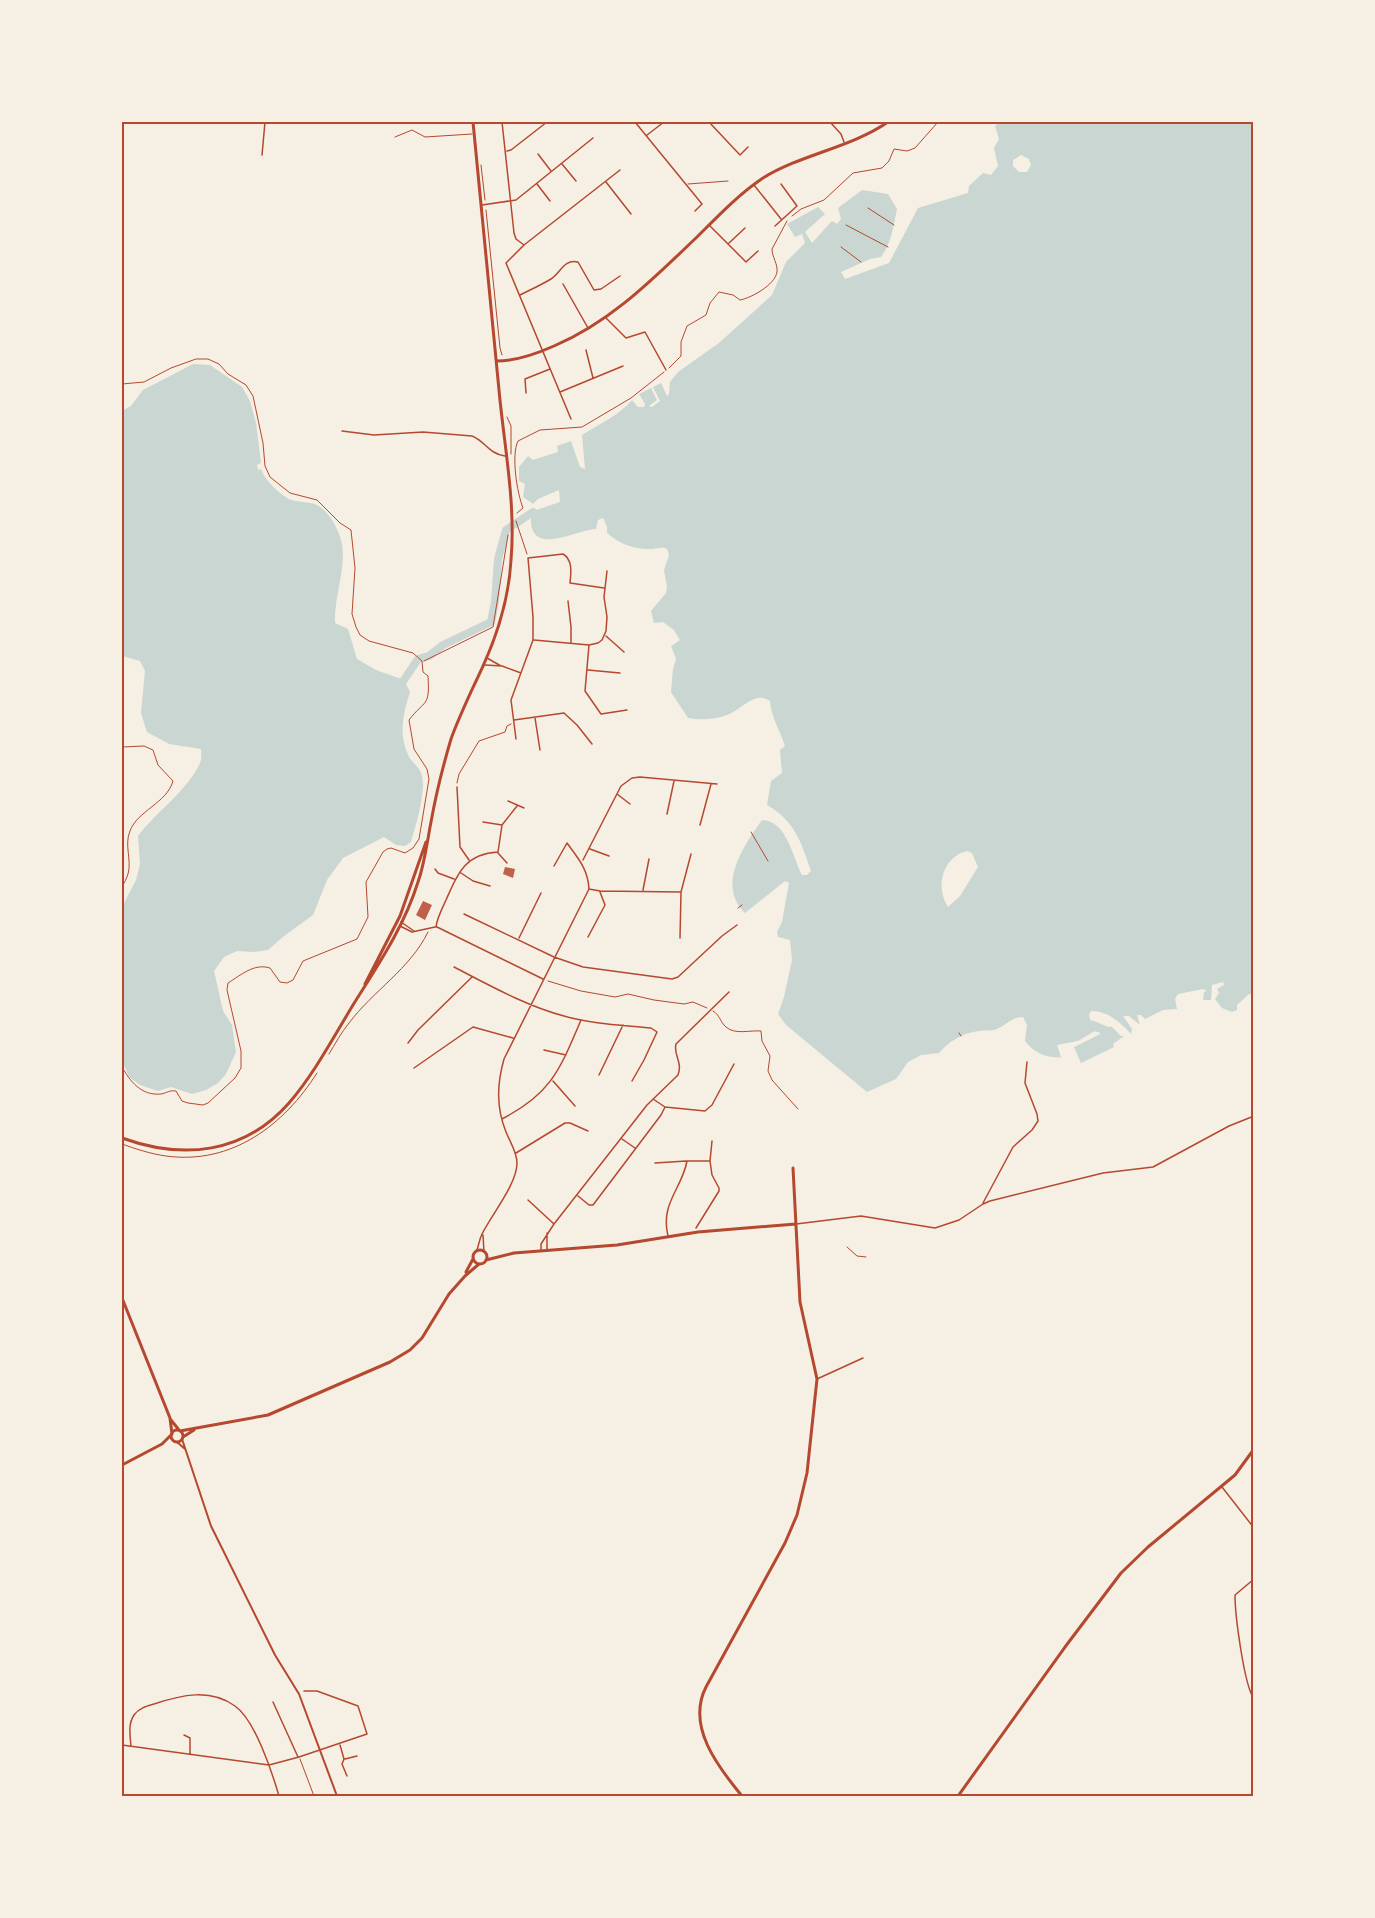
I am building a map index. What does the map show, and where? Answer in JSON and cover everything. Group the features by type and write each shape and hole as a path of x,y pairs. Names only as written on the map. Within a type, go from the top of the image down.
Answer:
{"main road":[{"path":"122,1138 153,1148 194,1151 221,1146 256,1130 276,1115 297,1093 401,927 419,879 449,745 487,658 500,621 508,589 512,557 504,414 496,361 473,122"},
{"path":"496,361 515,359 542,351 589,329 638,291 754,185 799,160 844,143 888,122"},
{"path":"363,988 398,922 428,838"},
{"path":"742,1797 718,1765 710,1749 700,1719 699,1702 785,1543 797,1515 807,1473 817,1379 800,1302 793,1168"},
{"path":"162,1444 175,1431 277,1413 401,1357 422,1338 442,1304 465,1276 486,1260 541,1250 617,1245 698,1232 796,1224"},
{"path":"465,1276 476,1252 499,1256"},
{"path":"484,1252 486,1260"},
{"path":"473,1258 479,1264"},
{"path":"122,1298 170,1418 183,1438"},
{"path":"170,1418 172,1434 176,1441"},
{"path":"122,1465 162,1444 183,1438 196,1429"},
{"path":"958,1797 1121,1573 1155,1540 1235,1475 1254,1449"}],"street":[{"path":"262,155 265,122"},
{"path":"502,122 513,233 516,239 524,245"},
{"path":"505,151 511,150 547,122"},
{"path":"635,122 702,204 695,211"},
{"path":"647,135 664,122"},
{"path":"709,122 740,155 748,147"},
{"path":"830,122 841,134 844,143"},
{"path":"481,205 510,202 517,199 593,138"},
{"path":"538,154 551,171"},
{"path":"562,163 576,181"},
{"path":"571,419 506,262 521,251 524,245 620,170"},
{"path":"606,182 632,214"},
{"path":"536,183 550,201"},
{"path":"775,226 797,206 781,184"},
{"path":"754,185 782,220"},
{"path":"709,225 746,262 758,252"},
{"path":"728,243 745,228"},
{"path":"519,296 552,279 561,267 572,261 578,262 594,290 601,289 620,276"},
{"path":"563,284 589,329"},
{"path":"606,318 626,338 645,332 666,370"},
{"path":"586,350 593,378"},
{"path":"561,393 623,366"},
{"path":"526,393 525,379 550,369"},
{"path":"342,431 374,435 423,432 472,435 494,453 506,456"},
{"path":"516,739 511,700 533,640 528,558 563,554 570,563 570,584 604,588"},
{"path":"533,640 589,645 598,643 605,635 607,617 604,588 607,571"},
{"path":"568,602 572,627 570,643"},
{"path":"605,635 624,652"},
{"path":"589,645 585,691 601,714 627,710"},
{"path":"487,658 522,673"},
{"path":"484,665 502,666"},
{"path":"587,670 620,673"},
{"path":"513,720 564,713 592,744"},
{"path":"535,717 540,750"},
{"path":"582,862 621,786 626,781 635,777 717,784"},
{"path":"667,814 675,780"},
{"path":"700,825 711,783"},
{"path":"457,787 460,847 469,860"},
{"path":"617,794 630,804"},
{"path":"508,801 524,808"},
{"path":"507,863 498,852 502,825 517,806"},
{"path":"483,822 502,825"},
{"path":"476,1252 483,1232 515,1175 517,1163 516,1153 501,1119 498,1089 505,1056 589,888 588,877 582,862 567,843 554,866"},
{"path":"589,848 609,856"},
{"path":"398,922 401,927 415,932 436,927 455,880 469,860 486,853 498,852"},
{"path":"680,938 681,892 691,854"},
{"path":"643,891 649,859"},
{"path":"435,869 438,873 455,880"},
{"path":"459,873 490,885"},
{"path":"589,888 600,891 681,892"},
{"path":"588,937 605,905 600,891"},
{"path":"518,940 541,893"},
{"path":"464,914 554,957 591,969 672,979 678,977 722,936 737,926"},
{"path":"398,922 403,922 415,932"},
{"path":"436,927 543,979"},
{"path":"454,967 531,1004 563,1016 651,1028 657,1032 645,1060 632,1081"},
{"path":"408,1043 472,976"},
{"path":"541,1250 541,1244 547,1232 578,1196 652,1099 678,1075 680,1069 675,1051 676,1044 729,992"},
{"path":"501,1119 536,1097 553,1080 581,1020"},
{"path":"599,1075 623,1025"},
{"path":"414,1068 473,1027 514,1038"},
{"path":"544,1050 566,1055"},
{"path":"983,1204 1013,1147 1032,1130 1038,1121 1025,1083 1027,1062"},
{"path":"652,1099 665,1107 696,1108 702,1111 709,1109 734,1064"},
{"path":"553,1080 575,1106"},
{"path":"578,1196 589,1205 593,1205 665,1107"},
{"path":"796,1224 861,1216 935,1228 959,1220 983,1204 1104,1173 1153,1167 1229,1126 1254,1116"},
{"path":"516,1153 565,1124 570,1123 588,1131"},
{"path":"621,1138 636,1149"},
{"path":"696,1228 719,1191 712,1175 710,1161 712,1141"},
{"path":"668,1237 666,1221 671,1198 687,1161"},
{"path":"655,1163 710,1161"},
{"path":"789,1177 794,1178"},
{"path":"528,1200 554,1224"},
{"path":"483,1232 484,1252"},
{"path":"547,1232 548,1250"},
{"path":"817,1379 863,1358"},
{"path":"183,1438 184,1449 215,1535 275,1654 298,1694 337,1797"},
{"path":"176,1441 184,1449"},
{"path":"1221,1487 1254,1528"},
{"path":"1254,1579 1235,1595 1235,1603 1250,1695 1254,1699"},
{"path":"122,1745 269,1765 367,1734 358,1706 317,1691 304,1691"},
{"path":"132,1747 129,1729 131,1721 141,1708 180,1695 204,1695 225,1700 246,1717 269,1765 279,1797"},
{"path":"273,1702 298,1757"},
{"path":"184,1735 190,1738 190,1755"},
{"path":"339,1744 344,1759 342,1764 347,1776"},
{"path":"344,1759 357,1756"}],"lane":[{"path":"395,137 412,130 425,137 474,134"},
{"path":"686,184 728,181"},
{"path":"847,1247 857,1256 866,1257"},
{"path":"298,1757 314,1797"}],"path":[{"path":"516,514 523,508 516,476 518,441 540,430 582,427 631,398 681,356 681,342 687,326 706,315 719,292 733,295 740,300 752,297 775,277 777,272 772,249 788,219 801,209 824,200 841,187 846,178 852,174 882,168 889,161 894,149 907,151 915,148 938,122"},
{"path":"868,208 894,225"},
{"path":"486,214 500,348 503,357"},
{"path":"846,225 888,247"},
{"path":"841,247 861,262"},
{"path":"122,384 144,382 182,364 205,359 219,364 228,374 246,385 253,396 258,412 265,466 270,477 290,493 317,500 340,523 351,530 355,568 352,614 360,635 369,641 417,656 422,661 423,672 428,676 428,697 423,706 409,720 414,748 428,773 429,786 419,839 405,853 391,848 383,852 366,882 368,917 357,939 303,961 293,980 287,983 280,982 270,968 260,966 228,983 227,990 242,1061 235,1078 208,1103 188,1104 182,1101 176,1090 160,1094 137,1088 129,1082 122,1067"},
{"path":"504,414 511,426 511,458"},
{"path":"512,472 513,482"},
{"path":"515,508 528,558"},
{"path":"422,661 493,627 508,531 517,522"},
{"path":"457,787 459,774 479,741 505,732 513,720"},
{"path":"122,747 144,746 153,750 158,765 173,781 172,786 129,831 128,874 122,887"},
{"path":"751,832 768,861"},
{"path":"738,908 742,905"},
{"path":"325,1061 349,1023 394,976 420,945 429,930"},
{"path":"543,979 581,991 615,997 628,994 684,1004 693,1002 718,1014 726,1027 732,1031 761,1031 762,1041 770,1056 768,1071 772,1080 798,1109"},
{"path":"122,1144 167,1156 211,1154 238,1146 261,1134 281,1118 301,1097 319,1070"}],"shaded area":[{"path":"999,122 1253,122 1253,995 1249,994 1237,1005 1237,1010 1232,1012 1222,1008 1215,999 1219,993 1217,989 1224,985 1223,982 1212,985 1211,1000 1203,1000 1204,992 1207,991 1203,989 1178,994 1175,999 1177,1009 1163,1010 1145,1019 1137,1015 1140,1025 1129,1016 1123,1016 1132,1029 1131,1034 1113,1018 1097,1011 1091,1011 1090,1019 1108,1027 1115,1026 1124,1036 1113,1044 1114,1047 1081,1063 1074,1047 1100,1034 1099,1032 1093,1032 1082,1040 1061,1045 1062,1057 1052,1057 1037,1052 1025,1041 1027,1025 1023,1017 1019,1017 994,1030 963,1035 939,1053 921,1055 908,1062 896,1079 867,1092 786,1025 778,1014 792,960 790,940 778,937 777,932 782,922 789,883 785,881 745,913 733,891 733,878 741,853 762,820 777,826 783,833 802,875 807,875 811,871 791,825 767,805 771,781 782,773 780,750 785,746 770,701 759,698 748,702 732,713 717,718 688,718 671,692 676,659 671,646 680,640 674,630 663,622 654,623 651,611 666,593 664,570 669,555 667,549 631,547 607,533 603,518 598,520 596,529 555,539 537,536 532,529 531,517 535,514 533,511 560,502 559,490 538,499 533,504 523,497 525,484 519,481 519,467 528,456 533,460 558,452 557,446 571,441 580,467 585,469 582,435 615,415 632,400 638,407 644,407 645,404 639,394 651,388 657,400 649,406 652,407 660,401 653,387 661,383 667,396 670,382 678,372 719,343 772,295 786,262 805,243 802,234 795,237 787,224 818,207 825,214 805,232 812,243 832,221 837,224 841,219 838,208 862,190 888,194 897,209 892,234 885,251 881,257 870,259 841,272 845,279 889,263 918,208 968,193 969,186 983,173 991,175 998,166 994,148 999,139 995,126","holes":["1021,155 1029,159 1031,165 1027,172 1019,172 1013,166 1013,160","967,851 972,853 978,867 960,896 948,907 942,891 943,874 958,854"]},
{"path":"193,364 210,365 242,387 250,401 256,423 261,463 257,465 258,470 261,469 276,490 285,496 322,508 336,527 341,539 343,554 335,623 348,629 357,659 376,670 404,680 410,692 404,716 404,741 409,757 421,773 423,790 411,842 405,846 396,845 384,837 343,858 327,880 313,915 268,950 237,951 224,957 214,971 223,1011 232,1025 236,1052 226,1074 218,1083 192,1094 171,1087 158,1091 140,1085 129,1077 122,1061 122,907 136,880 140,864 138,836 195,773 200,763 201,749 169,744 147,732 141,713 145,671 140,661 122,656 122,411 131,406 143,390"}],"pier":[{"path":"1090,1014 1109,1024 1116,1024 1127,1036 1121,1036 1111,1026 1090,1020"},
{"path":"1095,1031 1098,1035 1072,1048 1075,1056 1071,1048 1072,1045 1064,1047 1066,1056 1064,1059 1061,1057 1057,1045 1078,1041"}],"building":[{"path":"505,867 515,869 513,878 503,874"},
{"path":"423,901 432,905 425,920 416,915"}],"waterway":[{"path":"404,680 418,659 429,656 443,645 491,622 498,559 506,530 533,512"}]}
